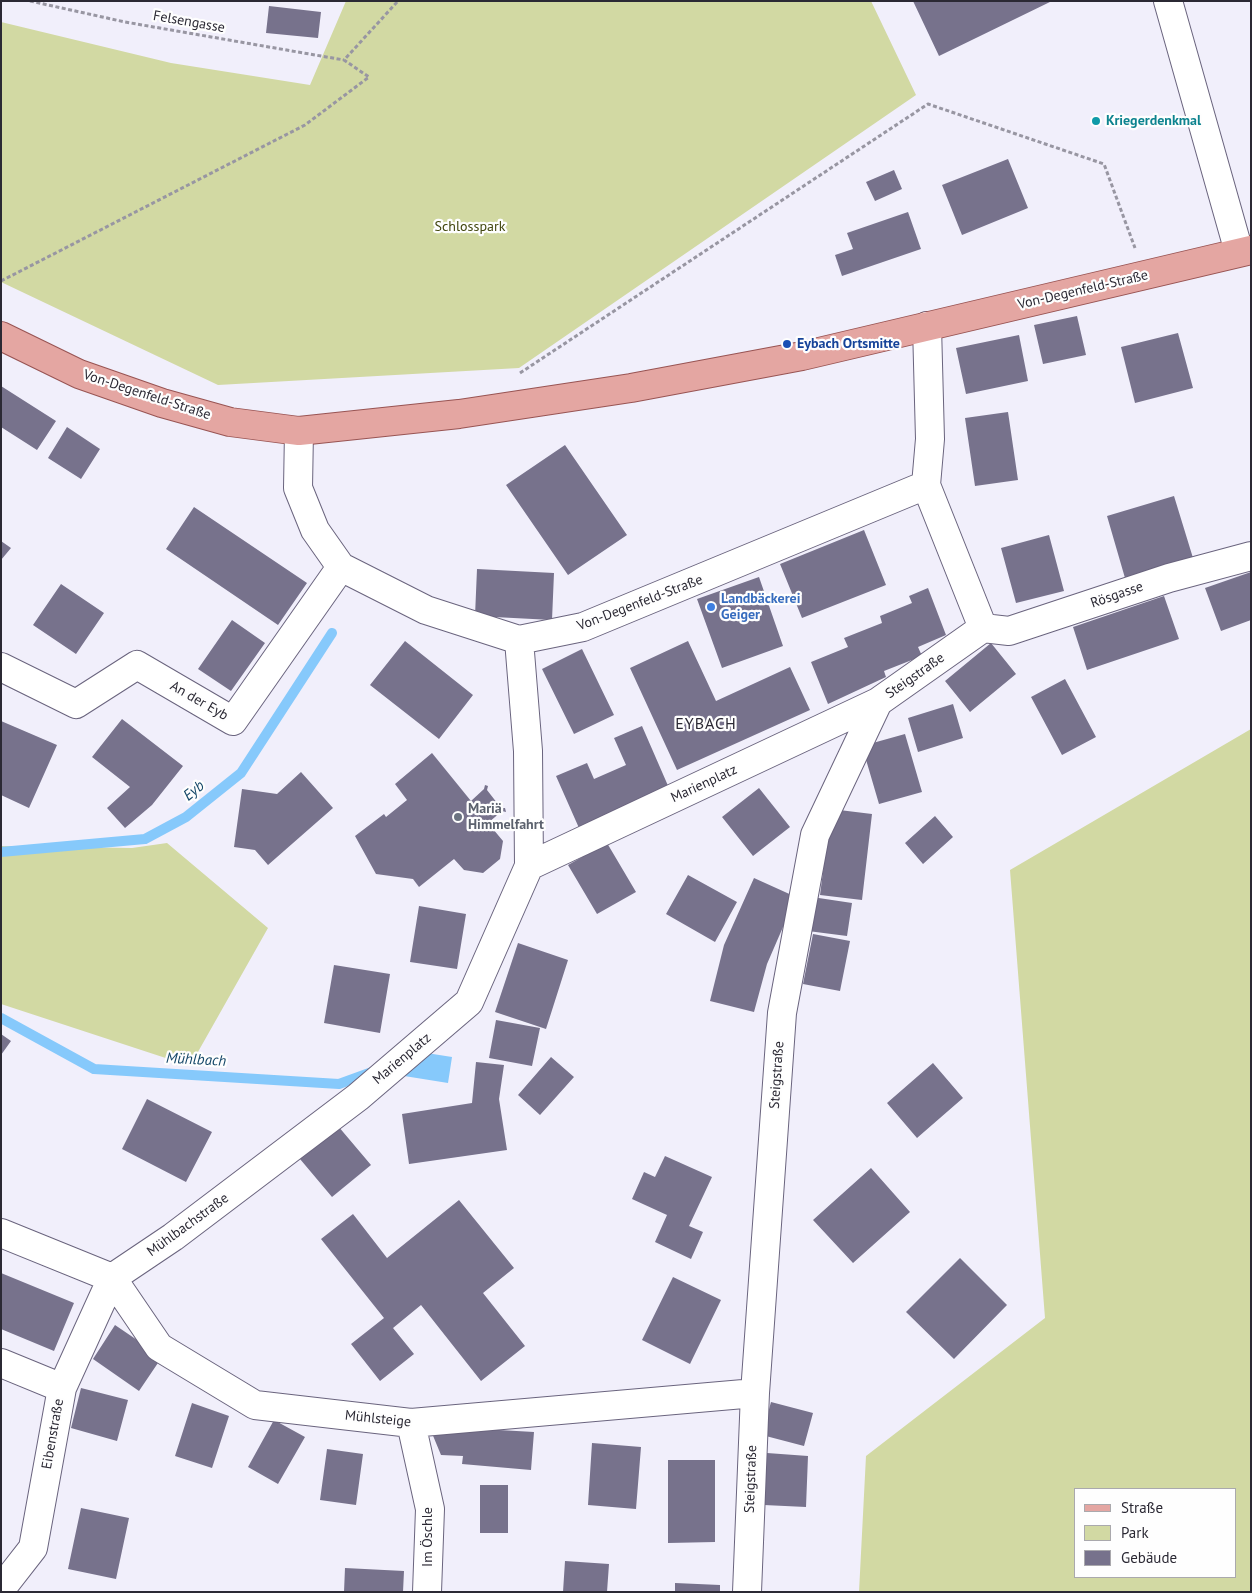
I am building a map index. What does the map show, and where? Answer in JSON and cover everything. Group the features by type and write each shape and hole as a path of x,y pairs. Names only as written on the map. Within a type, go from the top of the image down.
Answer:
{"main road":[{"name":"Von-Degenfeld-Straße","path":"1,336 79,374 162,403 230,422 299,431 459,414 631,388 802,356 1245,251"}],"street":[{"name":"Von-Degenfeld-Straße","path":"1168,1 1245,251"},
{"path":"926,326 930,439 926,485 982,628"},
{"name":"Von-Degenfeld-Straße","path":"299,431 298,488 314,530 341,567 426,610 519,640 583,628 926,485"},
{"name":"Rösgasse","path":"982,628 1010,631 1170,578 1251,556"},
{"name":"An der Eyb","path":"1,667 76,704 137,665 232,721 341,567"},
{"name":"Steigstraße","path":"747,1592 755,1392 782,1013 814,835 878,702 982,628"},
{"name":"Marienplatz","path":"358,1097 469,1002 529,866 528,751 519,640"},
{"name":"Marienplatz","path":"529,866 878,702"},
{"name":"Mühlbachstraße","path":"112,1278 173,1237 358,1097"},
{"path":"1,1233 112,1278"},
{"name":"Mühlsteige","path":"112,1278 159,1347 255,1405 411,1423 755,1392"},
{"name":"Eibenstraße","path":"1,1590 33,1548 62,1388 112,1278"},
{"path":"1,1363 62,1388"},
{"name":"Im Öschle","path":"411,1423 430,1509 427,1592"}],"path":[{"name":"Felsengasse","path":"30,1 124,22 344,60"},
{"path":"1,281 305,125 369,77 344,60 398,1"},
{"path":"517,376 928,104 1104,164 1145,275"}],"green space":[{"name":"Schlosspark","path":"346,1 871,1 916,95 519,368 218,385 1,282 1,22 171,63 310,85"},
{"path":"1251,729 1251,1592 859,1592 866,1456 1045,1318 1010,870"},
{"path":"167,843 268,928 190,1066 1,1004 1,846 132,848"}],"water":[{"path":"401,1049 452,1057 448,1083 398,1075"}],"building":[{"path":"913,1 1052,1 939,56"},
{"path":"269,6 321,12 318,38 266,33"},
{"path":"1008,159 1028,208 962,235 942,185"},
{"path":"894,170 902,189 875,201 866,182"},
{"path":"908,212 921,249 842,276 835,255 853,249 847,233"},
{"path":"1077,316 1086,355 1043,364 1034,325"},
{"path":"1178,333 1193,388 1135,403 1121,347"},
{"path":"1019,335 1028,381 966,394 956,348"},
{"path":"1,386 56,421 37,450 1,427"},
{"path":"1008,412 1018,480 975,486 965,418"},
{"path":"67,427 100,449 81,479 48,458"},
{"path":"565,445 627,535 568,575 506,485"},
{"path":"1174,496 1193,558 1125,578 1107,516"},
{"path":"194,507 307,583 278,625 166,549"},
{"path":"864,530 886,585 802,618 780,564"},
{"path":"1049,535 1064,591 1016,603 1001,548"},
{"path":"1,541 11,548 1,560"},
{"path":"477,569 554,573 552,620 475,616"},
{"path":"1251,572 1251,620 1221,631 1205,588"},
{"path":"759,577 783,646 722,668 697,599"},
{"path":"61,584 104,613 76,654 33,625"},
{"path":"928,588 946,635 918,647 922,656 884,671 886,677 828,704 811,662 848,647 844,638 882,623 880,616 912,603 909,596"},
{"path":"1164,596 1179,639 1087,670 1073,627"},
{"path":"232,620 265,643 231,691 198,669"},
{"path":"405,641 473,695 439,739 370,685"},
{"path":"688,641 716,701 790,667 810,710 677,770 630,668"},
{"path":"991,643 1016,674 970,712 945,681"},
{"path":"582,649 614,715 574,734 542,669"},
{"path":"1065,679 1096,737 1062,755 1031,697"},
{"path":"953,704 963,738 918,752 908,718"},
{"path":"122,719 183,766 152,805 125,828 107,808 130,787 92,757"},
{"path":"1,721 57,745 29,808 1,795"},
{"path":"642,726 669,788 579,828 556,776 587,763 594,779 626,765 614,738"},
{"path":"905,734 922,792 879,804 862,746"},
{"path":"432,753 471,801 484,789 485,785 488,786 487,790 501,808 505,808 506,812 502,811 488,823 503,841 500,859 483,873 464,870 454,859 419,887 413,879 376,874 355,836 384,814 386,817 407,800 395,784"},
{"path":"301,772 333,808 268,865 255,850 234,847 242,789 277,794"},
{"path":"759,788 790,827 753,856 722,817"},
{"path":"831,809 872,814 862,900 820,895"},
{"path":"935,816 953,837 923,864 905,843"},
{"path":"607,843 636,892 597,914 568,865"},
{"path":"688,875 737,902 715,942 666,914"},
{"path":"754,878 796,897 767,964 754,1012 710,1001 724,945"},
{"path":"812,897 852,903 847,936 808,931"},
{"path":"419,906 466,914 457,969 410,962"},
{"path":"813,934 850,941 840,991 803,984"},
{"path":"518,943 568,960 546,1029 495,1012"},
{"path":"334,965 390,974 380,1033 324,1023"},
{"path":"496,1020 540,1028 532,1066 489,1058"},
{"path":"1,1034 11,1041 1,1055"},
{"path":"551,1057 574,1077 540,1115 518,1095"},
{"path":"476,1062 504,1065 499,1099 507,1150 409,1164 402,1114 472,1103"},
{"path":"933,1063 963,1098 917,1138 887,1103"},
{"path":"147,1099 212,1132 186,1182 122,1149"},
{"path":"338,1126 371,1165 332,1197 300,1159"},
{"path":"665,1156 712,1177 689,1226 703,1232 691,1259 655,1242 667,1215 632,1199 644,1172 655,1177"},
{"path":"871,1168 910,1212 853,1263 813,1220"},
{"path":"459,1200 514,1268 483,1293 525,1346 481,1381 421,1305 393,1328 414,1354 380,1381 351,1344 384,1318 321,1239 353,1214 387,1258"},
{"path":"960,1258 1007,1305 954,1359 906,1312"},
{"path":"1,1273 74,1303 54,1351 1,1329"},
{"path":"673,1277 721,1300 690,1364 642,1340"},
{"path":"115,1325 162,1357 139,1391 93,1359"},
{"path":"81,1388 128,1400 117,1441 71,1428"},
{"path":"771,1402 813,1413 804,1446 762,1435"},
{"path":"192,1403 229,1416 212,1468 175,1456"},
{"path":"274,1420 305,1437 278,1484 248,1467"},
{"path":"429,1426 534,1432 531,1470 462,1464 463,1456 441,1455"},
{"path":"592,1443 641,1447 636,1509 588,1505"},
{"path":"327,1449 363,1454 356,1505 320,1500"},
{"path":"767,1453 808,1456 806,1507 764,1505"},
{"path":"668,1460 715,1460 715,1542 668,1543"},
{"path":"480,1485 508,1485 508,1533 480,1533"},
{"path":"81,1508 129,1518 116,1579 68,1569"},
{"path":"565,1561 609,1564 607,1592 563,1592"},
{"path":"345,1568 404,1571 403,1592 344,1592"},
{"path":"675,1583 720,1585 720,1592 675,1592"}],"waterway":[{"name":"Eyb","path":"1,852 145,839 186,817 241,773 332,633"},
{"name":"Mühlbach","path":"1,1018 94,1069 339,1084 372,1072"}],"place":[{"name":"Kriegerdenkmal","path":"1096,121"},
{"name":"Eybach Ortsmitte","path":"787,344"},
{"name":"Landbäckerei Geiger","path":"711,607"},
{"name":"Mariä Himmelfahrt","path":"458,817"}],"district":[{"name":"EYBACH","path":"706,724"}]}
